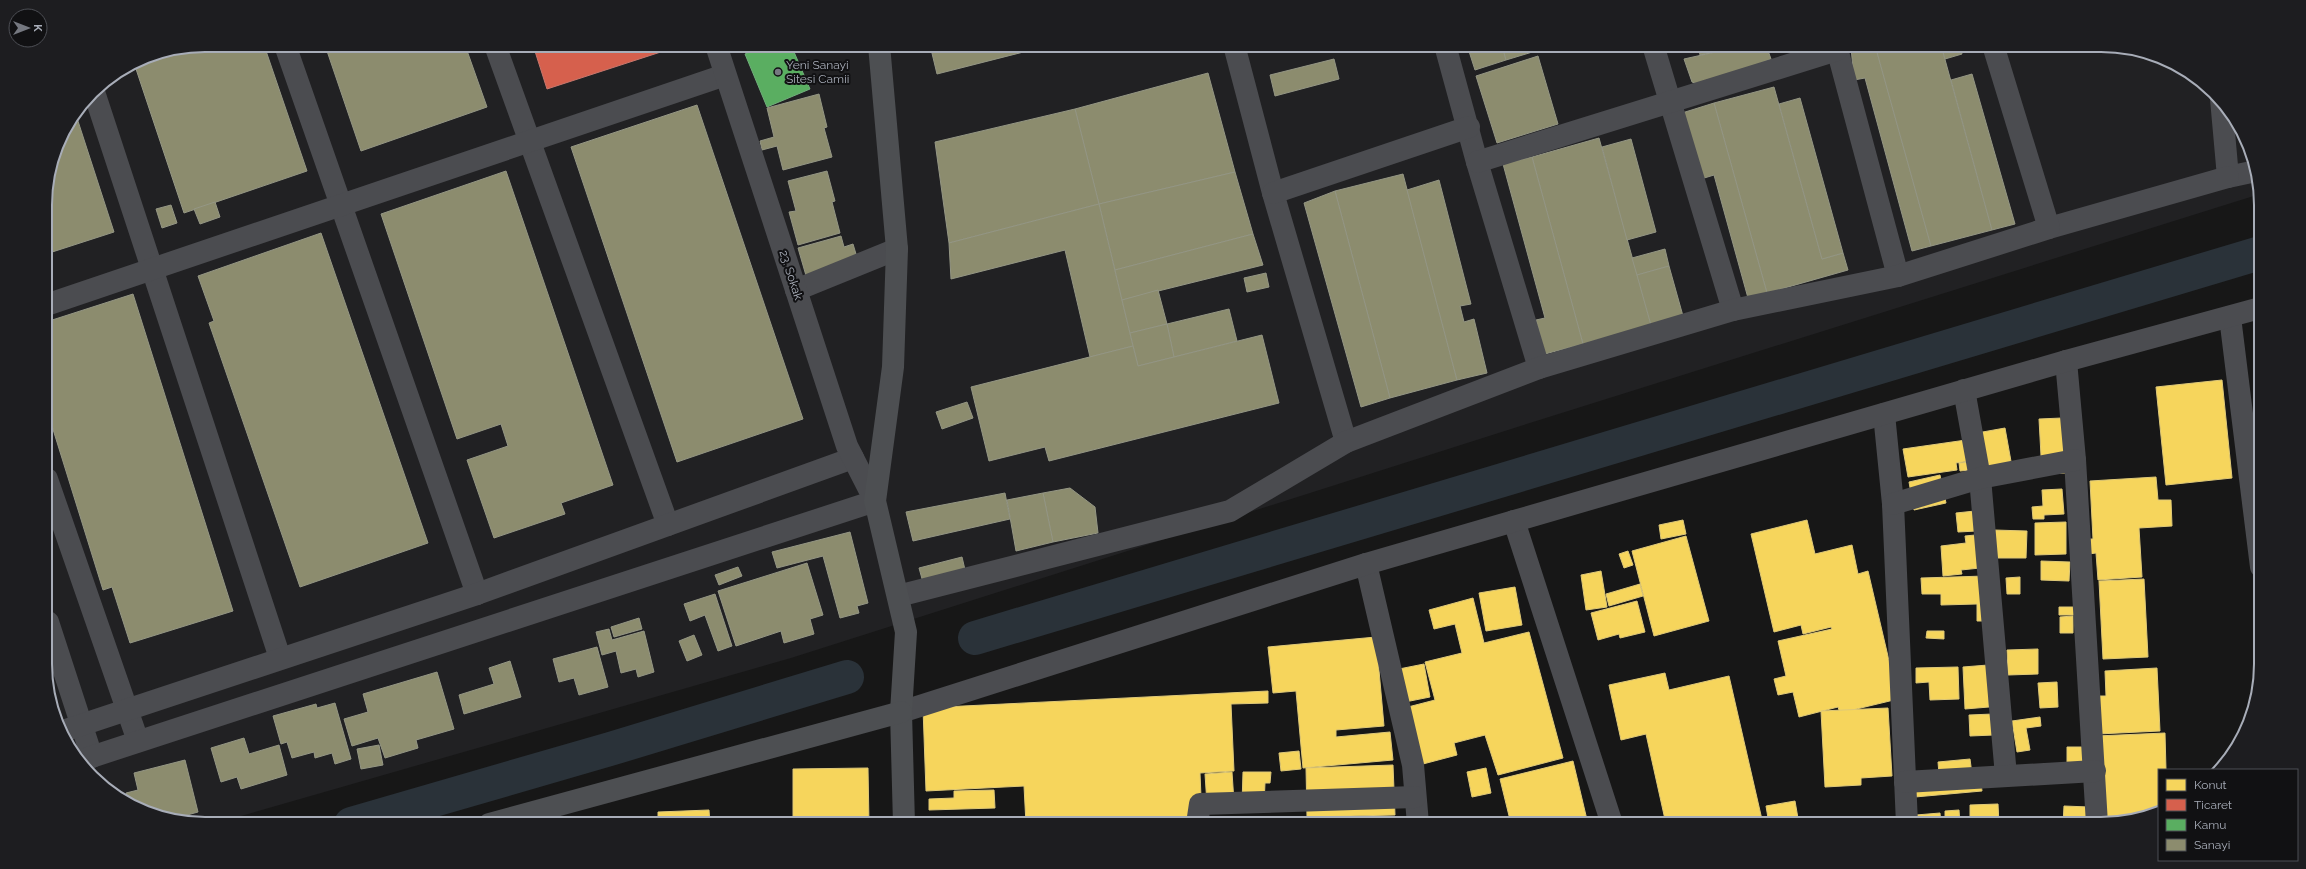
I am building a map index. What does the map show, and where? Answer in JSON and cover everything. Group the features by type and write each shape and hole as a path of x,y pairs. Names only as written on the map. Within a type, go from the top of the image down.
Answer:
{"main road":[{"path":"879,52 897,249 893,367 875,501 906,632 901,712 904,817"},
{"path":"514,817 901,712"}],"street":[{"path":"287,52 477,594"},
{"path":"497,52 668,525"},
{"name":"23. Sokak","path":"718,52 847,446 875,501"},
{"path":"1236,52 1272,194 1346,442"},
{"path":"1447,52 1469,127 1477,162 1540,368"},
{"path":"1655,52 1733,310"},
{"path":"1477,162 1824,52"},
{"path":"1837,52 1898,276"},
{"path":"1995,52 2049,228"},
{"path":"52,302 726,75"},
{"path":"96,98 280,658"},
{"path":"2222,112 2228,177"},
{"path":"1272,194 1469,127"},
{"path":"898,596 1230,511 1346,442 1540,368 1733,310 1898,276 2049,228 2228,177 2250,172"},
{"path":"796,290 897,249"},
{"path":"901,712 1366,564 1964,390 2254,310"},
{"path":"2230,317 2254,511"},
{"path":"2066,361 2075,460 2097,817"},
{"path":"1964,390 1980,478 2006,776"},
{"path":"1884,414 1893,504 1906,817"},
{"path":"67,729 477,594 853,458"},
{"path":"1893,504 1980,478 2075,460"},
{"path":"52,493 138,741"},
{"path":"85,759 875,501"},
{"path":"1514,521 1610,817"},
{"path":"1366,564 1413,765 1417,817"},
{"path":"52,634 82,724 85,758"},
{"path":"1905,782 2095,771"},
{"path":"1198,817 1200,804 1415,798"}],"shaded area":[{"path":"195,52 2111,52 2141,57 2160,64 2178,72 2202,90 2216,104 2234,128 2246,156 2254,196 1533,422 791,658 237,817 195,817 165,812 128,797 104,779 90,765 68,732 57,704 52,674 52,195 57,165 64,146 72,128 90,104 104,90 128,72 165,57"}],"building: Konut":[{"path":"2222,380 2232,478 2166,485 2156,387"},
{"path":"2062,418 2065,473 2042,474 2039,419"},
{"path":"2005,428 2014,478 1986,483 1977,433"},
{"path":"1966,440 1969,461 1956,463 1957,470 1908,477 1903,449"},
{"path":"1971,462 1972,470 1960,471 1959,463"},
{"path":"1940,475 1946,503 1914,510 1909,482"},
{"path":"2156,477 2158,500 2171,500 2172,526 2139,528 2142,577 2098,580 2096,553 2089,554 2088,539 2093,539 2090,481"},
{"path":"2062,489 2064,514 2044,515 2044,519 2033,519 2032,507 2043,506 2042,490"},
{"path":"1975,511 1977,531 1958,532 1956,513"},
{"path":"1683,520 1686,534 1661,539 1659,525"},
{"path":"1807,520 1815,554 1852,545 1858,574 1868,571 1898,699 1840,713 1838,707 1799,717 1793,692 1778,695 1774,679 1786,676 1778,641 1832,629 1831,627 1803,634 1801,625 1774,632 1751,534"},
{"path":"2066,522 2066,554 2035,555 2035,523"},
{"path":"1994,530 2027,531 2026,558 1993,558"},
{"path":"1975,535 1980,568 1961,570 1962,574 1943,576 1941,546 1966,543 1965,536"},
{"path":"1686,536 1709,621 1654,636 1632,551"},
{"path":"1628,551 1633,565 1624,568 1619,554"},
{"path":"2041,561 2070,562 2069,581 2041,580"},
{"path":"1601,571 1607,607 1586,610 1581,575"},
{"path":"1985,576 1986,621 1977,621 1977,604 1941,605 1941,594 1922,594 1921,578"},
{"path":"2020,577 2020,594 2007,594 2006,578"},
{"path":"2144,579 2148,657 2103,659 2099,581"},
{"path":"1640,584 1643,596 1609,606 1606,594"},
{"path":"1515,587 1522,625 1486,631 1479,593"},
{"path":"1473,598 1484,643 1529,632 1563,758 1498,775 1485,735 1454,743 1457,755 1423,764 1408,707 1435,700 1425,662 1462,653 1455,624 1434,629 1429,610"},
{"path":"1637,601 1645,632 1620,638 1619,634 1598,640 1591,613"},
{"path":"2059,607 2074,607 2075,615 2059,615"},
{"path":"2073,616 2073,633 2060,633 2060,617"},
{"path":"1927,631 1944,631 1944,639 1926,638"},
{"path":"1376,637 1384,726 1336,730 1336,737 1390,732 1393,760 1303,768 1296,691 1273,693 1268,647"},
{"path":"2038,649 2038,674 2008,675 2007,650"},
{"path":"1424,664 1430,697 1405,702 1399,669"},
{"path":"1988,665 1989,707 1965,709 1963,667"},
{"path":"1958,667 1959,699 1930,700 1929,682 1916,683 1916,668"},
{"path":"2157,668 2160,731 2098,734 2096,696 2106,696 2105,671"},
{"path":"1665,673 1669,690 1729,676 1761,817 1664,817 1646,734 1621,740 1609,685"},
{"path":"2057,682 2058,707 2040,708 2038,683"},
{"path":"1268,691 1268,703 1231,704 1234,771 1200,773 1202,817 1026,817 1024,786 926,791 923,708"},
{"path":"1888,708 1892,776 1861,778 1861,785 1825,787 1821,711"},
{"path":"1993,714 1994,735 1970,736 1969,715"},
{"path":"2040,717 2041,726 2026,728 2030,750 2017,752 2012,721"},
{"path":"2165,733 2166,769 2158,769 2158,806 2141,812 2121,816 2102,817 2096,736"},
{"path":"2067,747 2085,747 2084,769 2067,769"},
{"path":"1299,751 1301,769 1281,771 1279,753"},
{"path":"1970,759 1972,774 1980,773 1982,791 1915,797 1915,789 1940,786 1938,762"},
{"path":"1573,761 1586,817 1509,817 1500,779"},
{"path":"1393,765 1395,815 1307,817 1306,768"},
{"path":"868,768 869,817 793,817 793,769"},
{"path":"1486,768 1491,793 1472,797 1467,772"},
{"path":"1232,772 1234,802 1207,804 1205,774"},
{"path":"1243,772 1271,772 1270,783 1265,783 1264,805 1242,804"},
{"path":"994,790 995,808 929,810 929,799 954,798 954,791"},
{"path":"1795,801 1798,817 1768,817 1766,806"},
{"path":"1998,804 1999,817 1970,817 1970,805"},
{"path":"2064,806 2089,807 2088,817 2063,817"},
{"path":"709,810 710,817 658,817 658,812"},
{"path":"1959,810 1960,817 1945,817 1945,811"},
{"path":"1940,813 1940,817 1916,817 1916,815"}],"building: Ticaret":[{"path":"535,52 661,52 547,89"}],"building: Kamu":[{"name":"Yeni Sanayi Sitesi Camii","path":"750,52 794,52 810,89 767,107 745,54"}],"building: Sanayi":[{"path":"266,52 307,171 184,213 136,69 165,57 185,53"},
{"path":"327,52 467,52 487,107 361,151"},
{"path":"932,52 1023,52 937,74"},
{"path":"1469,52 1504,52 1506,60 1475,70"},
{"path":"1504,52 1532,52 1506,60"},
{"path":"1699,52 1714,52 1700,55"},
{"path":"1716,52 1768,52 1771,59 1703,86 1692,82 1684,59"},
{"path":"1851,52 1877,52 1931,246 1912,251 1865,78 1854,80"},
{"path":"1877,52 1943,52 1992,230 1931,246"},
{"path":"1943,52 1962,52 1962,54 1945,59"},
{"path":"1538,56 1558,124 1497,143 1476,76"},
{"path":"1334,59 1339,79 1275,96 1270,75"},
{"path":"1208,73 1235,172 1099,204 1075,109"},
{"path":"1972,74 2015,224 1992,230 1951,80"},
{"path":"1774,87 1822,259 1843,253 1848,270 1767,293 1714,103"},
{"path":"819,94 827,127 824,128 832,157 783,170 777,146 762,150 760,141 774,137 767,108"},
{"path":"1800,98 1843,253 1822,259 1779,104"},
{"path":"1714,103 1767,293 1748,298 1714,175 1701,179 1682,113"},
{"path":"697,105 803,419 677,462 571,147"},
{"path":"1075,109 1099,204 949,243 935,142"},
{"path":"78,120 114,232 52,252 53,185 60,156 72,128"},
{"path":"1599,138 1651,325 1583,344 1532,157"},
{"path":"1631,139 1656,232 1627,240 1602,147"},
{"path":"1532,157 1583,344 1545,354 1536,320 1545,318 1503,164"},
{"path":"506,171 613,485 561,503 565,514 494,538 467,460 508,446 501,424 457,439 381,214"},
{"path":"827,171 835,201 832,202 840,233 798,245 789,212 796,211 788,181"},
{"path":"1235,172 1253,234 1115,270 1099,204"},
{"path":"1403,174 1457,380 1390,398 1335,191"},
{"path":"1439,180 1471,304 1460,306 1464,322 1474,319 1487,373 1457,380 1407,190"},
{"path":"1335,191 1390,398 1361,407 1304,203"},
{"path":"215,202 220,217 200,224 194,209"},
{"path":"1099,204 1133,346 1090,357 1065,250 951,279 949,243"},
{"path":"171,205 177,223 162,228 156,209"},
{"path":"321,233 428,543 300,587 209,323 214,321 198,276"},
{"path":"1253,234 1263,265 1122,300 1115,270"},
{"path":"841,236 844,247 853,244 859,264 807,279 798,248"},
{"path":"1665,249 1669,266 1637,275 1632,258"},
{"path":"1669,266 1683,316 1651,325 1637,275"},
{"path":"1266,273 1269,287 1247,292 1244,278"},
{"path":"1158,290 1167,324 1130,333 1122,300"},
{"path":"133,294 233,611 130,643 112,587 103,590 52,426 52,320"},
{"path":"1229,309 1237,341 1174,357 1167,324"},
{"path":"1167,324 1174,357 1138,366 1130,333"},
{"path":"1262,335 1279,403 1049,461 1045,447 989,461 971,387 1133,346 1138,366"},
{"path":"967,402 973,418 942,429 936,412"},
{"path":"1070,488 1095,507 1098,533 1053,542 1043,493"},
{"path":"1005,493 1010,519 913,541 906,512"},
{"path":"1043,493 1053,542 1016,551 1007,500"},
{"path":"850,532 868,603 857,606 859,613 840,618 823,556 777,568 772,552"},
{"path":"962,557 966,574 924,586 919,568"},
{"path":"807,563 823,615 810,619 814,634 784,643 781,631 736,646 718,591"},
{"path":"738,567 742,576 719,585 715,575"},
{"path":"715,594 732,646 718,651 705,615 690,621 684,604"},
{"path":"639,618 642,629 614,637 611,627"},
{"path":"609,629 612,640 644,631 654,672 638,677 636,669 621,673 616,651 602,655 596,632"},
{"path":"694,635 702,655 687,661 679,641"},
{"path":"597,647 608,687 579,695 574,678 559,682 553,659"},
{"path":"510,661 521,697 464,714 459,695 494,684 489,668"},
{"path":"437,672 454,729 416,740 418,748 385,758 378,738 352,746 344,719 368,712 363,694"},
{"path":"335,703 351,759 335,764 332,753 315,758 314,752 292,758 287,742 281,744 273,716 316,704 317,708"},
{"path":"244,738 249,754 279,745 287,775 241,789 237,777 221,782 211,748"},
{"path":"379,745 383,765 361,769 357,749"},
{"path":"185,760 198,812 184,816 165,812 128,797 126,793 138,790 134,773"}],"waterway":[{"path":"975,638 2254,255"},
{"path":"375,817 610,749 847,677"}],"place":[{"name":"Yeni Sanayi Sitesi Camii","path":"778,72"}]}
